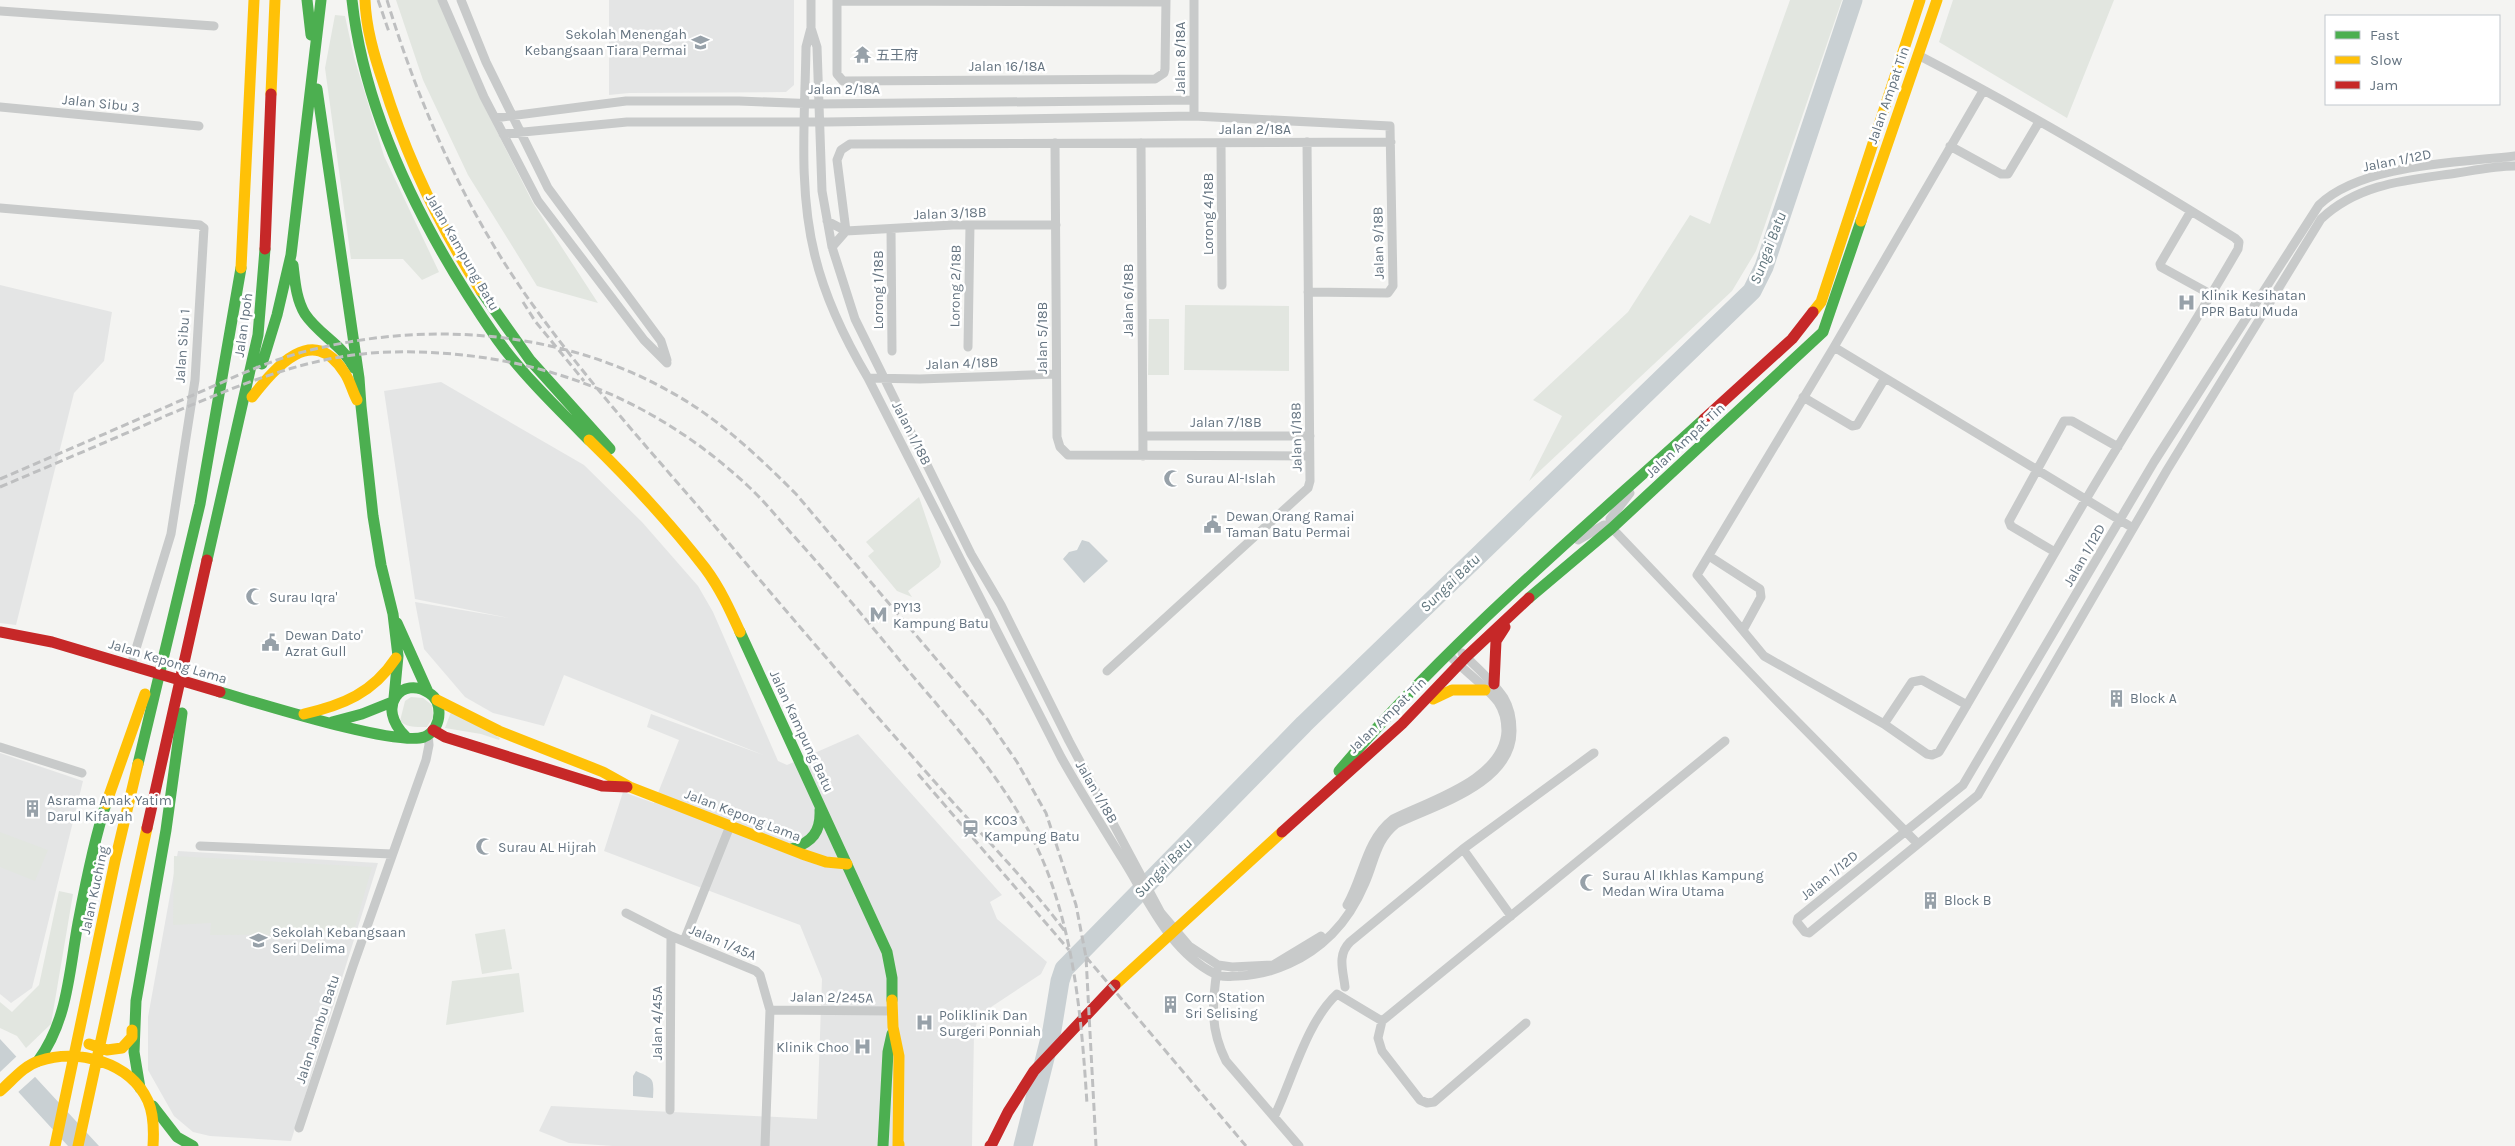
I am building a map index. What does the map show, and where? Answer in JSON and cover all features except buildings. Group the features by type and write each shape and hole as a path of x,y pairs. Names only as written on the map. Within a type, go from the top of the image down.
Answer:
{"main road":[{"name":"Jalan Ipoh","path":"149,697 167,641 200,504 242,262 254,0"},
{"name":"Jalan Ipoh","path":"179,706 188,648 258,335 264,283 275,0"},
{"path":"307,0 321,125 359,378 374,526 393,614 398,656 393,700 389,714 392,724 406,737 420,738 431,732 439,721 437,700 428,692 393,614"},
{"path":"237,435 252,397 278,316 291,255 321,0"},
{"name":"Jalan Kampung Batu","path":"352,0 355,27 376,109 421,213 498,340 558,409 625,475 706,569 718,586 887,952 892,978 893,1027 888,1052 883,1146"},
{"name":"Jalan Kampung Batu","path":"365,0 379,69 393,113 411,160 450,241 506,328 611,451 625,475"},
{"name":"Jalan Ampat Tin","path":"1309,808 1366,739 1452,650 1792,339 1814,314 1821,302 1883,108 1920,0"},
{"name":"Jalan Ampat Tin","path":"991,1146 1008,1112 1034,1072 1072,1028 1129,972 1402,724 1463,661 1538,590 1612,528 1823,332 1937,0"},
{"path":"1883,108 1906,62 1910,56 1918,55"},
{"path":"291,255 300,304 308,319 350,358 359,378"},
{"path":"252,397 270,373 287,357 310,349 319,350 328,355 339,366 361,406"},
{"path":"1402,724 1439,694 1449,689 1489,687 1494,651 1499,634 1538,590"},
{"name":"Jalan Kepong Lama","path":"0,632 19,634 131,665 327,723 406,737"},
{"path":"301,715 336,707 367,691 385,677 398,656"},
{"path":"327,723 362,714 393,700 402,691 415,688 428,692"},
{"path":"149,697 104,811 78,924 70,1026 75,1038 100,1048 118,1049 126,1045 132,1037 166,830 179,706"},
{"name":"Jalan Kuching","path":"55,1146 149,697"},
{"name":"Jalan Kepong Lama","path":"437,700 499,731 603,772 630,787 792,850 826,862 846,864"},
{"path":"78,1146 129,909 179,706"},
{"name":"Jalan Kepong Lama","path":"431,732 602,786 630,787"},
{"path":"792,850 802,846 816,836 821,820 820,807"},
{"path":"0,1093 34,1064 49,1046 63,1012 74,965"},
{"path":"134,1021 134,1052 140,1088"},
{"name":"Jalan Kampung Batu","path":"893,1027 899,1056 899,1145"},
{"path":"34,1064 70,1056 89,1057 116,1068 140,1088 166,1126 182,1140 193,1146"},
{"path":"148,1100 153,1121 153,1146"}],"street":[{"path":"442,0 495,118 538,202 627,319 644,340 667,363 661,341 548,188 486,62 462,0"},
{"path":"811,0 811,28"},
{"path":"836,0 1166,1"},
{"name":"Jalan 16/18A","path":"836,0 836,74 843,81 1155,79 1160,77 1165,69 1166,1"},
{"name":"Jalan 8/18A","path":"1194,0 1194,116"},
{"path":"0,11 214,26"},
{"name":"Jalan 1/18B","path":"811,28 806,47 804,170 814,255 834,310 1030,697 1087,804 1158,915 1183,950 1216,975 1242,976 1272,972 1314,948 1330,936 1354,906 1366,882 1376,848 1387,832 1396,824 1473,788 1498,766 1511,744 1512,725 1508,706 1452,650"},
{"name":"Jalan 1/18B","path":"811,28 817,47 818,122 822,191 832,247 855,319 971,554 1001,605 1030,666 1128,849 1158,915 1189,946 1218,965 1246,968 1273,965 1314,941 1340,917 1349,904 1370,845 1382,827 1392,819 1470,782 1494,761 1505,742 1505,719 1489,687"},
{"path":"1918,55 2039,122 2191,210 2239,242 2238,249 2212,294 2086,499 1939,752 1932,755 1927,754 1884,724 1764,656 1697,575 1834,347 1983,91"},
{"name":"Jalan 2/18A","path":"495,118 626,102 739,101 818,104 1194,100"},
{"name":"Jalan Sibu 3","path":"0,106 200,126"},
{"path":"503,134 628,122 818,122 1194,116 1387,125 1390,128 1391,142"},
{"path":"1950,146 2002,174 2008,174 2039,122"},
{"name":"Jalan 1/18B","path":"1106,671 1308,488 1310,481 1310,436 1307,142"},
{"name":"Jalan 2/18A","path":"846,230 837,160 841,150 850,144 1391,142"},
{"name":"Jalan 9/18B","path":"1308,292 1388,293 1391,290 1391,142"},
{"name":"Jalan 5/18B","path":"1055,143 1057,437 1060,447 1068,455 1143,456"},
{"name":"Jalan 6/18B","path":"1141,143 1143,456"},
{"name":"Lorong 4/18B","path":"1221,143 1222,285"},
{"name":"Jalan 1/12D","path":"2515,156 2394,172 2352,183 2323,201 2306,222 2159,454 1963,785 1798,918 1797,922 1805,932 1809,933 1978,795 2133,528 2321,219 2337,204 2356,194 2396,182 2515,166"},
{"name":"Jalan Sibu 1","path":"0,208 200,225 204,228 195,380 171,534 131,665"},
{"path":"2191,210 2160,264 2161,267 2212,294"},
{"path":"827,221 846,230 832,247"},
{"name":"Jalan 3/18B","path":"846,230 970,225 1056,225"},
{"name":"Lorong 2/18B","path":"968,347 970,225"},
{"name":"Lorong 1/18B","path":"891,229 892,351"},
{"path":"627,319 638,310"},
{"path":"1834,347 2133,528"},
{"name":"Jalan 4/18B","path":"868,378 1056,374"},
{"path":"1804,397 1852,426 1857,425 1885,378"},
{"path":"2055,552 2009,523 2066,420 2072,421 2118,447"},
{"name":"Jalan 7/18B","path":"1143,436 1310,436"},
{"path":"1143,456 1310,456"},
{"path":"1612,528 1610,519 1645,472"},
{"path":"1555,555 1608,524 1775,699 1918,844"},
{"path":"1708,556 1760,589 1761,597 1742,630"},
{"path":"1884,724 1912,682 1917,680 1922,680 1967,705"},
{"name":"Jalan Jambu Batu","path":"299,1128 426,760 431,732"},
{"path":"406,737 418,743 426,760"},
{"path":"1526,1022 1434,1102 1427,1103 1420,1100 1382,1051 1378,1038 1382,1021 1724,741"},
{"path":"0,747 82,773"},
{"path":"1345,987 1341,959 1343,949 1463,849 1594,753"},
{"path":"1087,804 1101,800"},
{"path":"1093,814 1101,800"},
{"path":"684,941 730,826"},
{"path":"200,846 392,854"},
{"path":"1463,849 1510,916"},
{"name":"Jalan 1/45A","path":"626,913 671,936 756,971 763,981 770,1010 765,1146"},
{"name":"Jalan 4/45A","path":"670,1110 671,936"},
{"path":"1218,965 1213,1013 1215,1036 1219,1047 1226,1061 1299,1146"},
{"path":"1274,1117 1315,1021 1326,1005 1338,994 1382,1021"},
{"name":"Jalan 2/245A","path":"770,1010 893,1011"}],"shaded area":[{"path":"396,0 440,0 485,108 533,203 598,303 537,286 468,175 423,80"},
{"name":"Sekolah Menengah Kebangsaan Tiara Permai","path":"609,0 794,0 794,85 786,92 629,93 609,95"},
{"path":"1790,0 1842,0 1756,251 1732,291 1529,481 1562,416 1533,400 1628,312 1690,215 1710,224"},
{"path":"1953,0 2114,0 2067,118 1939,42"},
{"path":"335,15 345,16 354,57 384,156 439,272 422,280 403,259 351,259 325,68"},
{"path":"0,285 112,312 104,361 74,393 16,625 0,623"},
{"path":"1185,305 1289,306 1289,371 1184,370"},
{"path":"1149,319 1169,319 1169,375 1148,375"},
{"path":"441,382 584,465 642,522 698,586 713,612 778,761 787,765 858,734 1002,895 990,902 997,919 1047,962 1041,974 979,1015 974,1033 972,1146 613,1146 569,1143 539,1131 551,1106 817,1119 822,979 800,925 604,851 623,792 654,803 679,740 647,727 651,714 766,756 564,675 544,726 493,713 465,697 424,649 415,602 509,618 415,599 384,391"},
{"path":"919,497 941,562 939,567 908,591 912,597 897,591 868,556 874,551 866,542"},
{"path":"1082,540 1089,542 1108,561 1084,583 1063,559 1069,552 1077,550"},
{"path":"411,697 423,698 432,705 433,717 427,727 409,726 400,721 405,701"},
{"path":"451,712 500,738 499,740 481,734 445,728"},
{"path":"0,753 83,781 32,988 11,1003 0,994"},
{"path":"0,832 48,850 35,881 0,867"},
{"name":"Sekolah Kebangsaan Seri Delima","path":"178,851 378,863 291,1141 210,1136 193,1132 174,1116 148,1070 148,1017"},
{"path":"174,856 372,867 353,934 210,935 211,923 173,925"},
{"path":"59,891 73,894 51,1024 26,1048 17,1036 0,1028 0,1002 12,1012 39,985"},
{"path":"505,929 512,969 482,974 475,934"},
{"path":"519,973 524,1012 446,1025 452,981"},
{"path":"0,1039 99,1146 68,1146 0,1072"},
{"path":"636,1071 652,1080 653,1098 633,1096 633,1076"}],"pier":[{"path":"18,1055 36,1076 16,1094 0,1076 0,1072"}],"waterway":[{"name":"Sungai Batu","path":"1023,1146 1052,1030 1060,981 1064,969 1304,724 1752,291 1764,267 1853,0"}],"railway":[{"path":"378,0 389,32"},
{"path":"387,0 415,81 448,160 488,236 535,308 595,386 788,613 934,781 1017,872 1064,930"},
{"path":"523,302 535,321 584,381"},
{"path":"0,479 265,364 298,353 359,340 404,335 449,334 495,337 540,344 584,355 626,370 685,400 735,437 796,494 988,720 1017,762 1046,813 1076,905 1086,957 1096,1146"},
{"path":"0,487 246,383 302,365 361,354 391,352 441,353 490,359 538,369 584,383 628,402 670,426 710,454 749,487 770,509 847,597 964,737 1021,817 1049,876 1066,932 1080,1017 1087,1104"},
{"path":"918,774 1069,950"},
{"path":"1086,957 1246,1146"}],"traffic: fast":[{"path":"307,0 311,35"},
{"path":"262,364 277,315 291,255 321,0"},
{"path":"352,0 359,45 371,90 386,134 404,178 447,262 497,339 517,365 589,440"},
{"path":"317,89 359,378 361,406"},
{"path":"1529,598 1612,528 1823,332 1861,221"},
{"path":"207,560 258,335 265,249"},
{"path":"293,265 295,284 305,314 344,353 354,368"},
{"path":"138,764 200,504 241,268"},
{"path":"481,291 530,360 610,449"},
{"path":"361,406 373,516 381,565 393,614 398,656 394,698"},
{"path":"1339,771 1424,678 1469,633 1562,546 1704,419"},
{"path":"397,623 428,692"},
{"path":"740,632 887,952 892,978 892,1000"},
{"path":"220,692 357,730 385,736 409,738 428,735 435,727 439,717 438,704 435,699 429,693 419,688 410,688 402,691 392,705 392,715 406,737"},
{"path":"332,722 362,714 392,702"},
{"path":"140,1088 134,1052 136,1001 166,830 182,713"},
{"path":"38,1061 56,1029 66,995 87,878 106,804"},
{"path":"792,849 805,843 814,835 819,824 820,810"},
{"path":"883,1146 888,1052 892,1034"},
{"path":"153,1106 177,1137 193,1146"}],"traffic: slow":[{"path":"241,268 254,0"},
{"path":"271,94 275,0"},
{"path":"365,0 367,21 374,52 402,137 438,216 481,291"},
{"path":"1813,312 1821,302 1920,0"},
{"path":"1861,221 1937,0"},
{"path":"252,397 283,363 307,350 320,351 332,358 346,375 357,400"},
{"path":"589,440 649,502 705,568 720,591 740,632"},
{"path":"304,714 344,702 356,696 377,680 396,658"},
{"path":"1433,699 1452,690 1485,690"},
{"path":"106,804 145,694"},
{"path":"437,700 499,731 603,772 630,787 802,854 826,862 847,864"},
{"path":"55,1146 115,861 138,764"},
{"path":"78,1146 147,828"},
{"path":"1115,985 1282,832"},
{"path":"892,1000 893,1027 899,1056 898,1146"},
{"path":"89,1044 107,1050 122,1048 132,1037 132,1030"},
{"path":"0,1091 23,1070 39,1061 54,1057 70,1056 101,1062 129,1076 140,1088 148,1101 151,1112 153,1146"}],"traffic: jam":[{"path":"265,249 271,94"},
{"path":"1704,419 1792,339 1813,312"},
{"path":"147,828 207,560"},
{"path":"1282,832 1402,724 1466,657 1529,598"},
{"path":"1494,684 1496,641 1505,627"},
{"path":"0,632 52,642 220,692"},
{"path":"433,730 445,737 602,786 627,787"},
{"path":"991,1146 1008,1112 1034,1071 1115,985"}],"place":[{"name":"Sekolah Menengah Kebangsaan Tiara Permai","path":"701,42"},
{"name":"五王府","path":"862,55"},
{"name":"Klinik Kesihatan PPR Batu Muda","path":"2187,303"},
{"name":"Surau Al-Islah","path":"1172,478"},
{"name":"Dewan Orang Ramai Taman Batu Permai","path":"1212,524"},
{"name":"Surau Iqra'","path":"255,597"},
{"name":"PY13 Kampung Batu","path":"879,615"},
{"name":"Dewan Dato' Azrat Gull","path":"271,643"},
{"name":"Block A","path":"2116,698"},
{"name":"Asrama Anak Yatim Darul Kifayah","path":"33,808"},
{"name":"KC03 Kampung Batu","path":"970,828"},
{"name":"Surau AL Hijrah","path":"484,847"},
{"name":"Surau Al Ikhlas Kampung Medan Wira Utama","path":"1588,883"},
{"name":"Block B","path":"1930,900"},
{"name":"Sekolah Kebangsaan Seri Delima","path":"258,940"},
{"name":"Corn Station Sri Selising","path":"1171,1005"},
{"name":"Poliklinik Dan Surgeri Ponniah","path":"925,1023"},
{"name":"Klinik Choo","path":"863,1047"}]}
